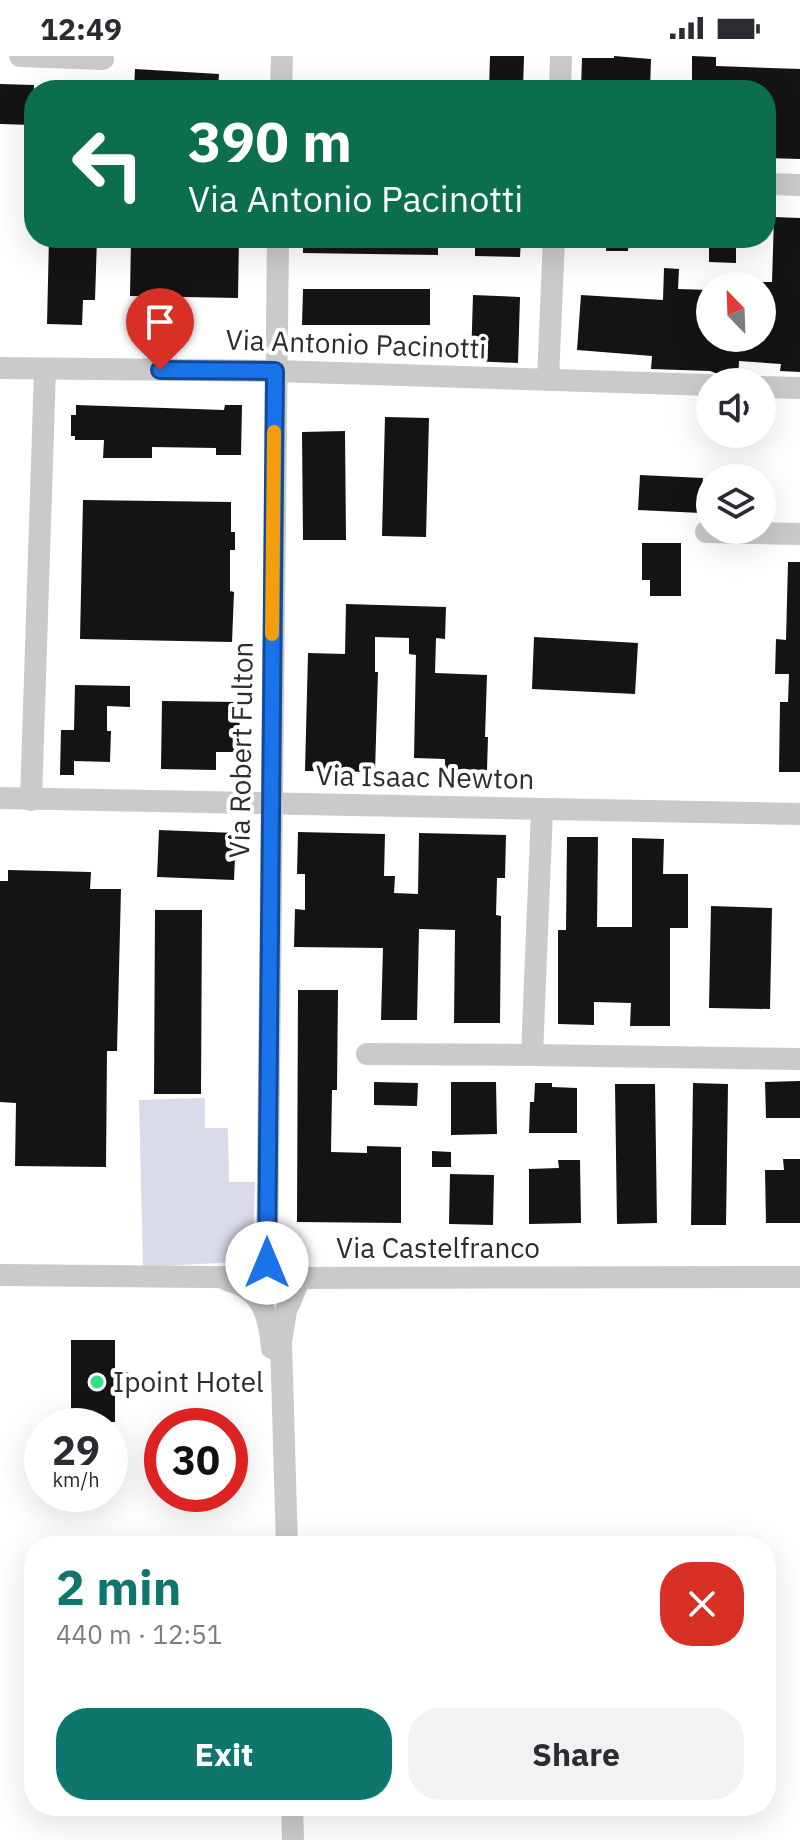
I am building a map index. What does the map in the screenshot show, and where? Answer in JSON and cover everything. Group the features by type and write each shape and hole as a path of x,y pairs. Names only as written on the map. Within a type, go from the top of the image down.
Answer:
{"street":[{"path":"20,56 103,59"},
{"path":"281,80 282,56"},
{"path":"560,80 561,56"},
{"path":"776,184 800,185"},
{"name":"Via Robert Fulton","path":"267,1263 278,248"},
{"path":"548,380 554,248"},
{"name":"Via Antonio Pacinotti","path":"0,368 275,371 696,385"},
{"path":"31,800 45,370"},
{"path":"776,387 800,388"},
{"path":"776,533 800,534"},
{"name":"Via Isaac Newton","path":"0,798 800,814"},
{"path":"532,1055 542,810"},
{"path":"367,1054 800,1059"},
{"path":"0,1275 300,1278"},
{"path":"214,1277 251,1289 262,1304 269,1319 282,1405"},
{"name":"Via Castelfranco","path":"287,1536 282,1327 300,1278 800,1277"},
{"path":"282,1327 314,1290 336,1278"},
{"path":"292,1816 293,1840"}],"shaded area":[{"path":"205,1098 205,1128 228,1128 229,1182 255,1182 253,1246 239,1262 143,1267 139,1100"}],"building":[{"path":"490,56 524,56 523,80 489,80"},
{"path":"692,56 716,57 716,66 800,69 800,159 776,158 776,80 692,80"},
{"path":"582,58 651,59 650,80 581,80"},
{"path":"135,69 219,74 219,80 134,80"},
{"path":"0,84 24,85 24,125 0,124"},
{"path":"776,217 800,218 800,372 780,371 781,364 739,361 739,368 651,369 652,356 577,350 581,295 663,300 664,268 679,269 678,289 696,290 696,352 776,352 776,272 772,272"},
{"path":"49,248 97,248 95,300 83,300 82,325 47,324"},
{"path":"131,248 239,248 238,298 130,296"},
{"path":"303,248 438,248 438,255 303,253"},
{"path":"475,248 520,248 520,257 475,256"},
{"path":"606,248 628,248 628,251 606,251"},
{"path":"709,248 736,248 736,263 709,262"},
{"path":"303,289 430,289 430,325 302,325"},
{"path":"473,295 520,297 518,363 471,361"},
{"path":"76,405 224,410 225,405 242,405 241,455 216,455 216,448 152,447 152,458 103,458 104,440 75,440 75,436 71,436 71,415 76,415"},
{"path":"385,417 429,418 426,537 382,536"},
{"path":"345,431 346,540 303,540 302,432"},
{"path":"640,475 696,478 696,513 638,510"},
{"path":"83,500 231,502 231,532 235,532 235,550 230,550 230,591 234,592 232,642 80,639"},
{"path":"642,543 681,543 681,596 650,596 650,580 642,580"},
{"path":"788,562 800,562 800,772 779,772 780,702 788,702 789,674 775,674 776,639 786,640"},
{"path":"346,604 446,607 445,639 436,638 435,673 487,675 487,770 445,769 445,759 414,758 416,655 409,654 409,638 375,637 375,672 378,672 375,772 305,771 308,653 345,654"},
{"path":"534,637 638,643 635,694 532,689"},
{"path":"75,685 130,686 130,707 107,706 107,731 111,731 110,762 74,761 74,775 60,775 61,730 74,730"},
{"path":"162,701 240,702 239,752 216,752 216,770 161,769"},
{"path":"159,830 236,833 234,880 157,877"},
{"path":"298,832 385,834 384,876 395,876 394,893 418,894 419,833 506,835 505,878 497,878 496,915 501,916 500,1023 454,1023 455,930 419,929 417,1020 381,1020 383,948 294,947 295,909 305,910 305,874 297,874"},
{"path":"567,837 598,837 597,927 632,927 632,838 664,839 663,874 688,874 688,928 670,928 670,1026 630,1026 631,1003 594,1002 594,1025 558,1024 558,930 566,930"},
{"path":"8,870 91,872 90,889 121,889 117,1051 107,1051 106,1167 15,1166 16,1103 0,1102 0,881 8,881"},
{"path":"711,906 772,908 770,1009 709,1008"},
{"path":"155,910 202,910 201,1094 154,1094"},
{"path":"298,990 338,990 337,1090 332,1090 331,1152 367,1153 367,1146 401,1147 401,1223 297,1222"},
{"path":"800,1081 800,1118 766,1118 765,1082"},
{"path":"374,1082 418,1083 417,1106 374,1105"},
{"path":"451,1082 496,1082 497,1134 451,1135"},
{"path":"535,1083 577,1088 577,1133 529,1133 530,1102 534,1102"},
{"path":"693,1083 728,1084 726,1225 691,1225"},
{"path":"615,1084 655,1084 657,1223 617,1224"},
{"path":"432,1151 451,1152 451,1167 432,1167"},
{"path":"783,1159 800,1159 800,1223 766,1223 765,1170 784,1170"},
{"path":"558,1160 580,1160 581,1223 529,1224 529,1169 559,1168"},
{"path":"450,1174 494,1175 493,1225 449,1224"},
{"name":"Ipoint Hotel","path":"71,1340 115,1340 115,1368 129,1373 115,1392 115,1408 71,1408"}],"slow traffic":[{"path":"272,634 274,432"}],"place":[{"name":"Ipoint Hotel","path":"97,1382"}],"route":[{"path":"160,370 275,371 267,1263"}]}
